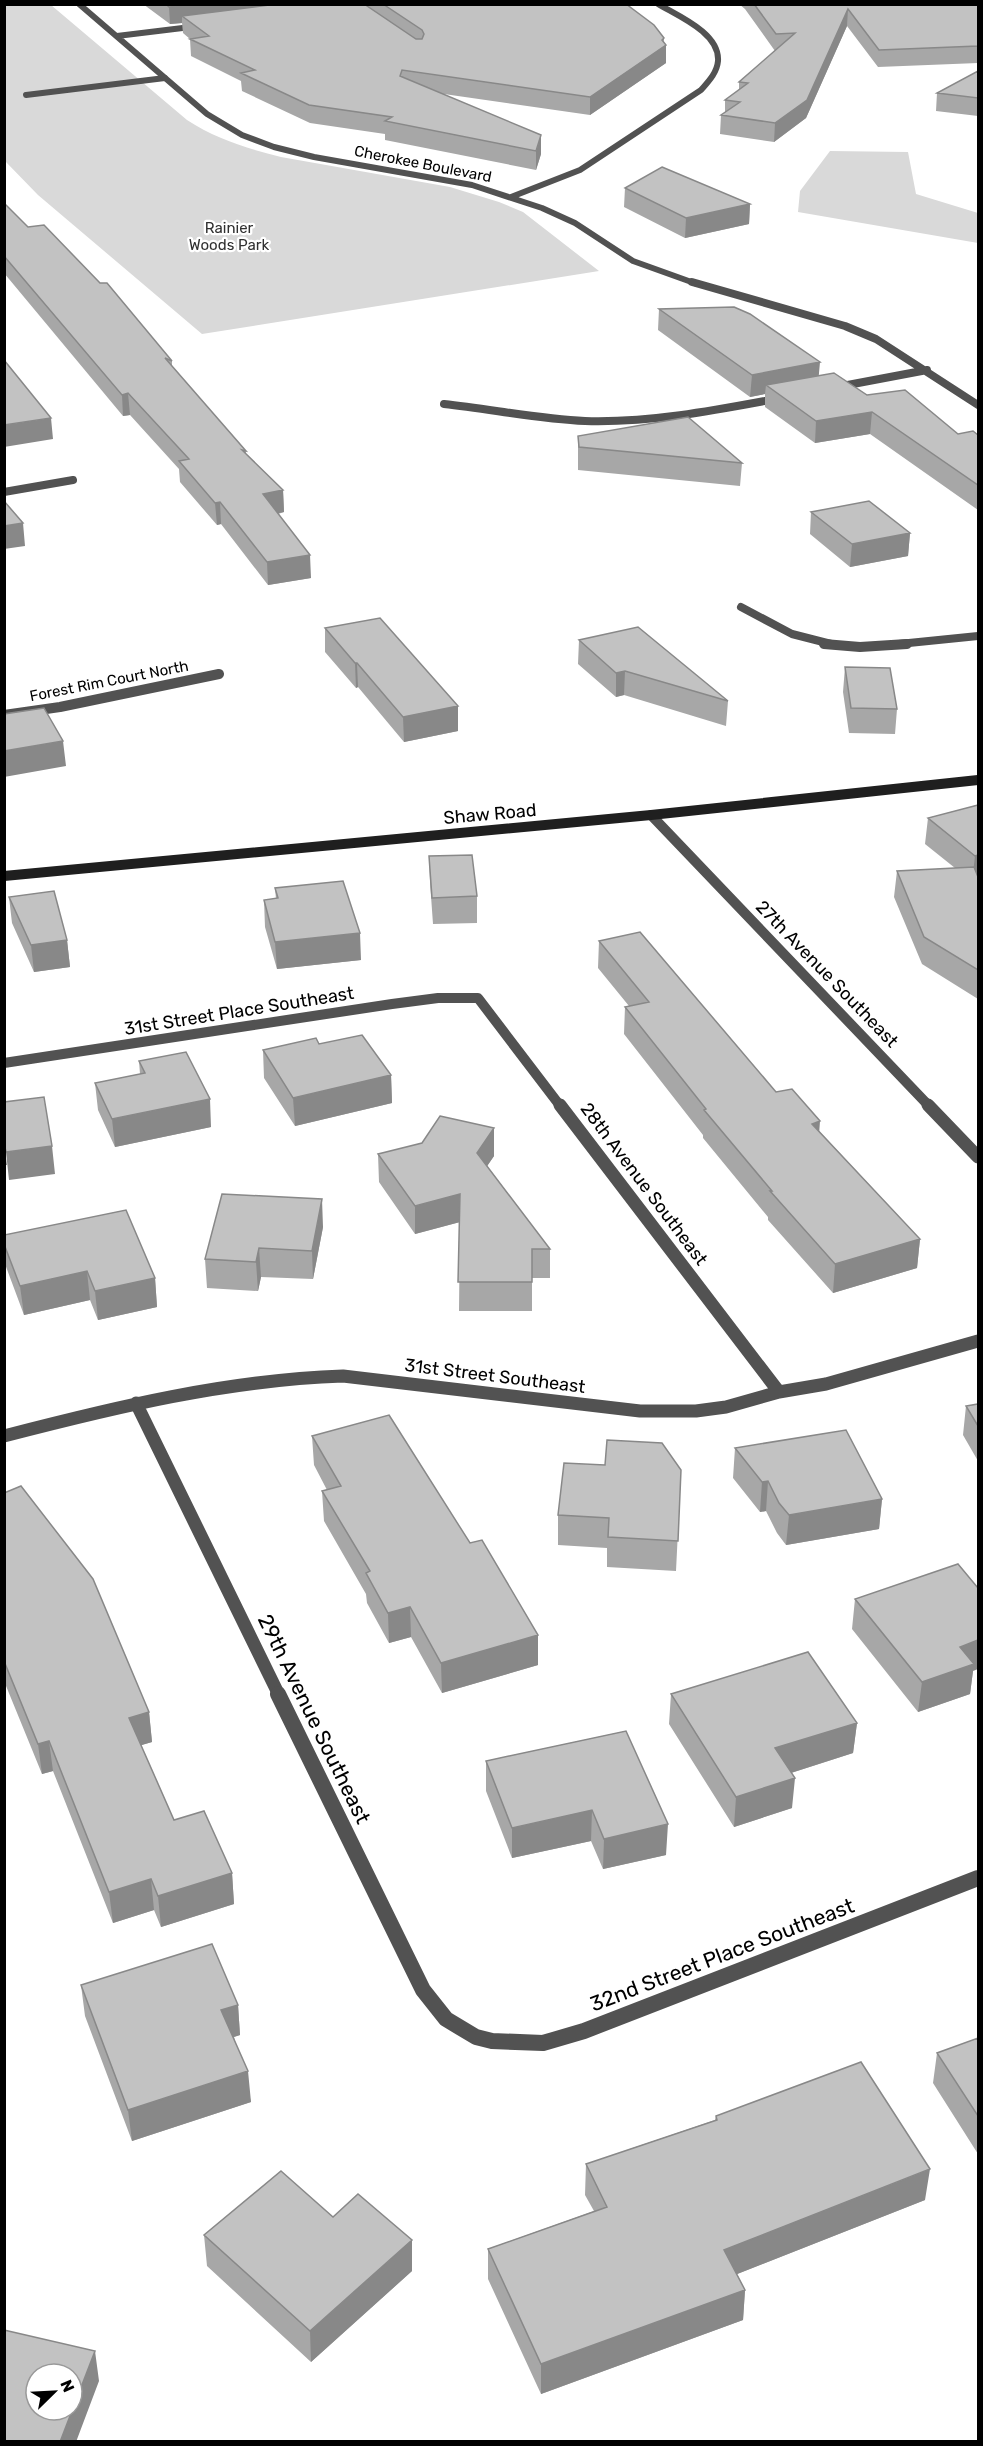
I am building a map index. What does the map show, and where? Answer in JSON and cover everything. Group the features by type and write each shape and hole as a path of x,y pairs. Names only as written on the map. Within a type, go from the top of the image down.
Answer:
{"main road":[{"name":"Shaw Road","path":"4,876 651,815 978,780"}],"street":[{"name":"Cherokee Boulevard","path":"79,4 217,121 242,135 274,147 336,162 471,185 511,197 569,219 633,261 676,278 845,326 876,339 978,405"},
{"path":"511,197 580,170 701,90 714,75 719,61 715,46 710,39 695,26 658,4"},
{"path":"117,36 206,25"},
{"path":"26,95 165,78"},
{"path":"822,390 927,370"},
{"path":"444,404 584,421 635,421 698,413 788,396"},
{"path":"4,492 74,480"},
{"path":"741,606 760,619 791,634 827,645 866,646 978,636"},
{"name":"Forest Rim Court North","path":"4,715 60,707 219,674"},
{"name":"27th Avenue Southeast","path":"651,815 978,1157"},
{"name":"31st Street Place Southeast","path":"4,1063 392,1004 438,998 478,998"},
{"name":"28th Avenue Southeast","path":"478,998 779,1392"},
{"name":"31st Street Southeast","path":"4,1436 136,1403 250,1382 303,1376 343,1376 640,1411 696,1411 726,1407 779,1392 826,1384 978,1341"},
{"name":"29th Avenue Southeast","path":"136,1403 423,1990 446,2019 476,2037"},
{"name":"32nd Street Place Southeast","path":"476,2037 492,2041 543,2043 584,2031 978,1878"}],"green space":[{"name":"Rainier Woods Park","path":"4,5 51,5 187,120 221,138 281,157 450,187 499,202 523,212 599,271 202,334 38,195 5,161"},
{"path":"830,151 908,152 916,194 978,213 978,243 798,212 800,191"}],"building":[{"path":"166,4 192,4 169,7"},
{"path":"277,4 364,4 416,39 422,39 424,34 422,30 383,4 626,4 654,25 664,38 662,40 666,45 590,97 402,70 400,76 541,135 536,151 385,121 392,117 309,105 241,73 255,70 190,39 209,36 182,16"},
{"path":"754,4 978,4 978,46 879,50 848,9 807,100 775,123 721,115 740,102 725,100 748,83 739,82 795,33 776,34"},
{"path":"978,71 978,98 937,93"},
{"path":"662,167 750,204 686,218 625,188"},
{"path":"4,203 28,227 44,225 100,283 107,283 172,361 165,358 246,451 242,450 283,490 263,494 310,555 267,562 220,502 215,503 179,461 189,459 128,393 122,395 4,256"},
{"path":"734,307 750,314 820,362 752,375 659,309"},
{"path":"4,360 51,418 4,425"},
{"path":"834,373 867,395 905,390 958,434 973,431 978,435 978,485 872,412 816,421 766,385"},
{"path":"688,417 742,463 579,447 578,436"},
{"path":"4,501 23,523 4,526"},
{"path":"869,501 910,533 852,544 811,512"},
{"path":"380,618 458,706 403,717 325,628"},
{"path":"638,627 728,701 625,671 616,673 579,640"},
{"path":"845,667 890,668 897,709 851,708"},
{"path":"44,708 63,741 4,751 4,714"},
{"path":"978,805 978,855 975,856 928,818"},
{"path":"472,855 477,896 432,898 429,856"},
{"path":"974,867 978,877 978,970 924,937 897,871"},
{"path":"343,881 360,933 275,942 264,900 278,898 275,888"},
{"path":"54,891 67,940 31,945 9,897"},
{"path":"640,932 776,1092 792,1089 820,1121 812,1124 920,1239 835,1264 770,1191 772,1191 704,1110 706,1109 625,1007 649,1002 599,941"},
{"path":"362,1035 391,1075 293,1098 263,1050 316,1038 319,1044"},
{"path":"186,1052 210,1099 112,1119 95,1083 145,1073 139,1061"},
{"path":"44,1097 52,1146 6,1152 4,1102"},
{"path":"440,1116 494,1128 477,1153 550,1249 532,1249 532,1282 458,1282 460,1194 415,1206 378,1154 422,1143"},
{"path":"222,1194 322,1199 312,1251 259,1248 256,1262 205,1259"},
{"path":"126,1210 155,1278 95,1291 87,1271 20,1286 4,1244 4,1235"},
{"path":"978,1404 978,1426 966,1406"},
{"path":"389,1415 470,1543 482,1540 538,1635 441,1663 410,1607 388,1613 366,1573 370,1571 322,1491 341,1486 312,1436"},
{"path":"846,1430 882,1499 789,1515 779,1503 768,1481 762,1482 735,1448"},
{"path":"607,1440 662,1443 681,1470 678,1541 608,1537 609,1518 558,1515 564,1463 605,1465"},
{"path":"21,1486 93,1579 149,1712 129,1718 174,1820 204,1811 232,1873 158,1896 151,1879 109,1892 49,1741 38,1744 4,1661 4,1493"},
{"path":"958,1564 978,1588 978,1640 960,1647 974,1664 922,1682 855,1599"},
{"path":"808,1652 857,1723 775,1748 795,1778 736,1797 671,1694"},
{"path":"626,1731 668,1824 604,1839 592,1810 512,1828 486,1761"},
{"path":"212,1944 238,2005 221,2010 248,2071 128,2110 81,1985"},
{"path":"978,2038 978,2116 937,2053"},
{"path":"861,2062 930,2169 724,2250 745,2290 541,2364 488,2249 607,2207 586,2164 717,2120 716,2116"},
{"path":"281,2171 333,2217 358,2194 412,2240 310,2331 204,2235"},
{"path":"4,2330 95,2351 84,2380 84,2362 24,2362 24,2422 68,2422 60,2442 4,2442"}]}
